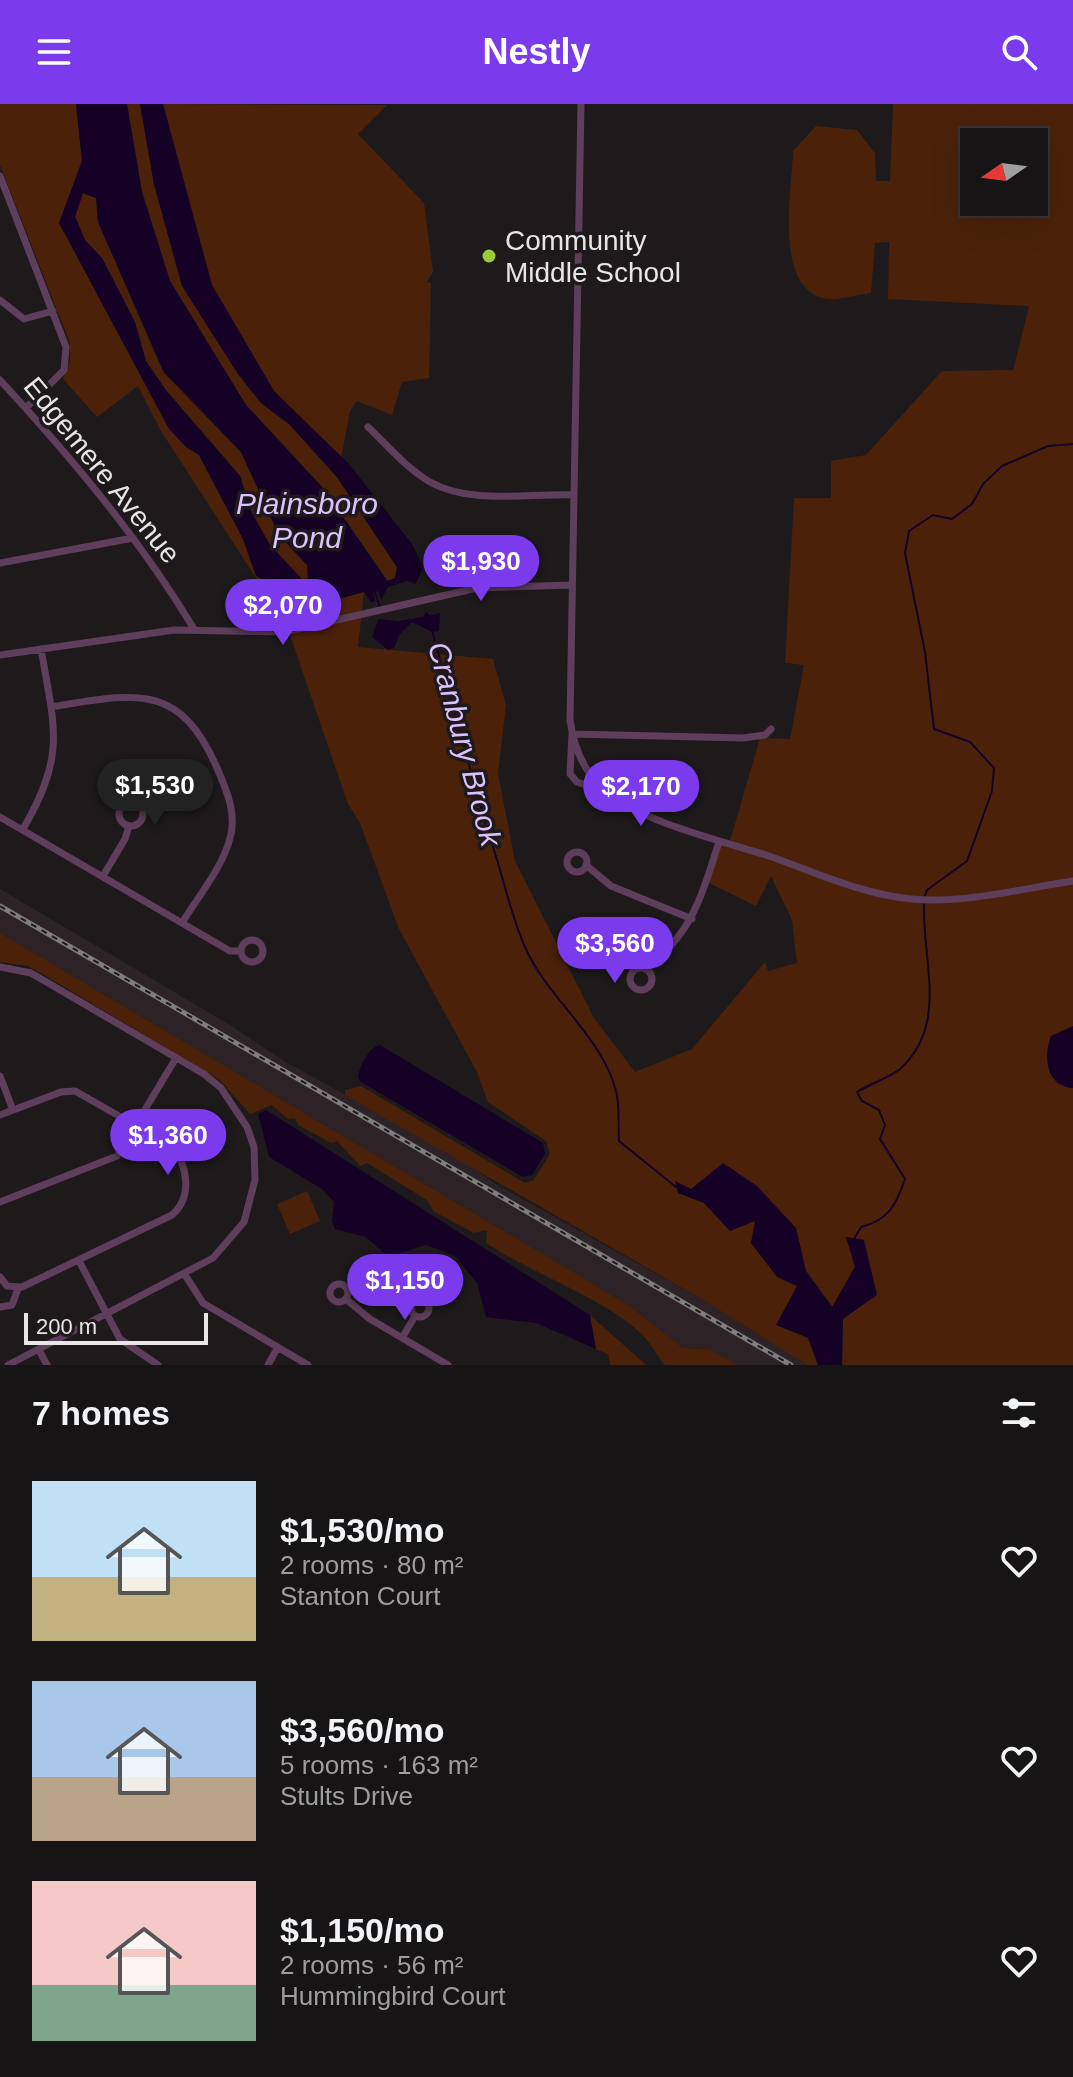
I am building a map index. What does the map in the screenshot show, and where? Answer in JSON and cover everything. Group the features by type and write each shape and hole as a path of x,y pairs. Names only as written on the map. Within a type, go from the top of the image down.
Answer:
{"street":[{"path":"581,104 570,774 577,782 608,793"},
{"path":"0,176 66,347 64,370 26,408"},
{"path":"0,300 24,319 53,311"},
{"name":"Edgemere Avenue","path":"0,380 133,538 194,629"},
{"path":"368,427 421,476 436,485 498,495 574,495"},
{"path":"0,563 133,538"},
{"path":"0,655 194,629 278,632 477,588 571,585"},
{"path":"23,829 51,775 54,731 41,649"},
{"path":"51,707 129,696 148,698 180,712 206,742 226,789 233,825 229,843 182,923"},
{"path":"572,734 743,738 765,735 771,729"},
{"path":"572,734 589,773 608,793 631,808 719,842 869,891 912,899 935,899 1073,881"},
{"path":"0,817 230,951 240,951"},
{"path":"103,876 129,826"},
{"path":"645,969 673,947 692,919 719,842"},
{"path":"586,865 611,886 692,919"},
{"path":"0,967 31,973 213,1081 234,1103 247,1127 255,1158 254,1187 244,1222 219,1253 185,1275 105,1312 8,1365"},
{"path":"0,1202 113,1159 176,1058"},
{"path":"0,1076 13,1110"},
{"path":"0,1115 61,1092 75,1091 167,1142 176,1152 186,1185 184,1201 167,1218 18,1289 1,1283"},
{"path":"79,1261 123,1343 158,1365"},
{"path":"185,1275 203,1303 308,1365"},
{"path":"0,1307 12,1305 18,1289"},
{"path":"346,1299 370,1319 448,1365"},
{"path":"402,1338 415,1316"},
{"path":"268,1365 278,1347"},
{"path":"39,1350 47,1365"}],"shaded area":[{"path":"0,104 76,104 82,161 59,223 186,447 199,455 243,539 256,576 293,596 301,579 270,545 252,513 240,476 165,389 146,361 135,322 102,258 85,240 75,216 83,193 96,198 98,222 163,372 241,452 279,535 307,565 308,578 303,584 308,607 364,592 358,647 493,659 506,705 498,774 515,861 594,1018 635,1072 692,1049 765,962 768,971 797,963 792,920 771,876 756,906 709,883 723,839 730,841 760,738 790,739 804,665 785,663 794,498 831,498 831,461 866,455 942,371 1013,370 1029,306 888,299 889,242 875,243 871,293 828,299 810,292 799,278 789,237 793,151 816,126 857,130 875,153 876,181 890,181 893,104 1073,104 1073,1365 842,1365 843,1319 864,1240 846,1237 855,1266 833,1307 806,1271 796,1228 691,1189 678,1193 704,1203 729,1230 756,1220 797,1286 808,1338 818,1365 807,1365 705,1301 345,1095 345,1090 361,1086 525,1183 534,1180 550,1154 546,1141 488,1102 477,1072 399,929 360,823 348,804 291,638 283,601 258,581 161,431 138,386 97,417 63,379 70,361 70,343 0,165"},
{"path":"127,104 140,104 154,184 182,286 238,374 261,403 289,424 337,477 397,567 395,578 388,581 323,488 246,405 170,281 142,192"},
{"path":"163,104 387,105 358,134 424,203 433,272 427,282 431,283 429,378 402,382 392,415 357,401 350,411 341,459 274,391 212,285"},
{"path":"0,889 230,1025 284,1061 463,1160 494,1183 705,1301 807,1365 738,1365 709,1349 683,1348 631,1307 582,1277 0,933"},
{"path":"0,933 582,1277 631,1307 683,1348 709,1349 738,1365 665,1365 634,1327 595,1301 486,1243 487,1230 474,1233 433,1211 427,1200 367,1163 360,1166 337,1141 331,1143 298,1125 295,1118 288,1119 272,1105 250,1114 220,1080 28,966 0,962"},
{"path":"307,1191 320,1221 290,1234 277,1204"},
{"path":"590,1315 646,1365 610,1365 608,1354 596,1349"}],"water":[{"name":"Plainsboro Pond","path":"76,104 127,104 142,192 170,281 246,405 323,488 387,581 395,578 397,567 337,477 289,424 261,403 238,374 182,286 154,184 140,104 163,104 212,285 274,391 349,464 412,544 423,567 416,584 407,581 388,587 381,600 378,591 373,593 375,601 371,602 364,592 307,607 299,596 308,578 307,565 279,535 241,452 164,372 98,222 96,198 83,193 75,217 85,240 102,258 135,322 146,361 165,389 240,476 252,513 270,545 302,579 293,596 256,576 243,539 199,455 186,447 169,429 59,223 82,161"},
{"name":"Cranbury Brook","path":"426,612 430,615 440,613 439,631 432,632 412,622 400,634 394,648 388,650 372,637 378,619 399,621 423,617"},
{"path":"1073,1026 1073,1088 1057,1082 1052,1076 1047,1053 1051,1036"},
{"path":"380,1045 543,1143 545,1154 532,1175 523,1177 361,1082 358,1078 362,1063 372,1049"},
{"path":"266,1110 590,1315 596,1349 536,1323 486,1317 477,1283 455,1256 426,1245 388,1257 366,1237 335,1229 332,1221 334,1202 322,1189 269,1157 258,1114"},
{"path":"723,1163 757,1186 796,1228 806,1271 832,1307 855,1267 846,1237 864,1240 877,1295 843,1319 842,1365 818,1365 808,1338 776,1325 797,1286 777,1277 751,1243 755,1221 730,1231 704,1203 678,1193 675,1181 691,1189"}],"waterway":[{"path":"924,898 927,890 967,861 992,791 994,768 970,742 934,729 925,652 905,553 909,531 933,515 952,519 972,504 983,484 1002,466 1048,446 1073,444"},
{"name":"Cranbury Brook","path":"374,590 380,607"},
{"name":"Cranbury Brook","path":"432,630 487,830 525,947 609,1071 617,1097 619,1141 676,1187"},
{"path":"854,1239 861,1227 885,1216 905,1179 880,1139 885,1125 879,1110 862,1101 857,1092 900,1069 915,1052 924,1033 930,991 924,904"}],"railway":[{"path":"0,906 791,1365"}],"place":[{"name":"Community Middle School","path":"489,256"}]}
